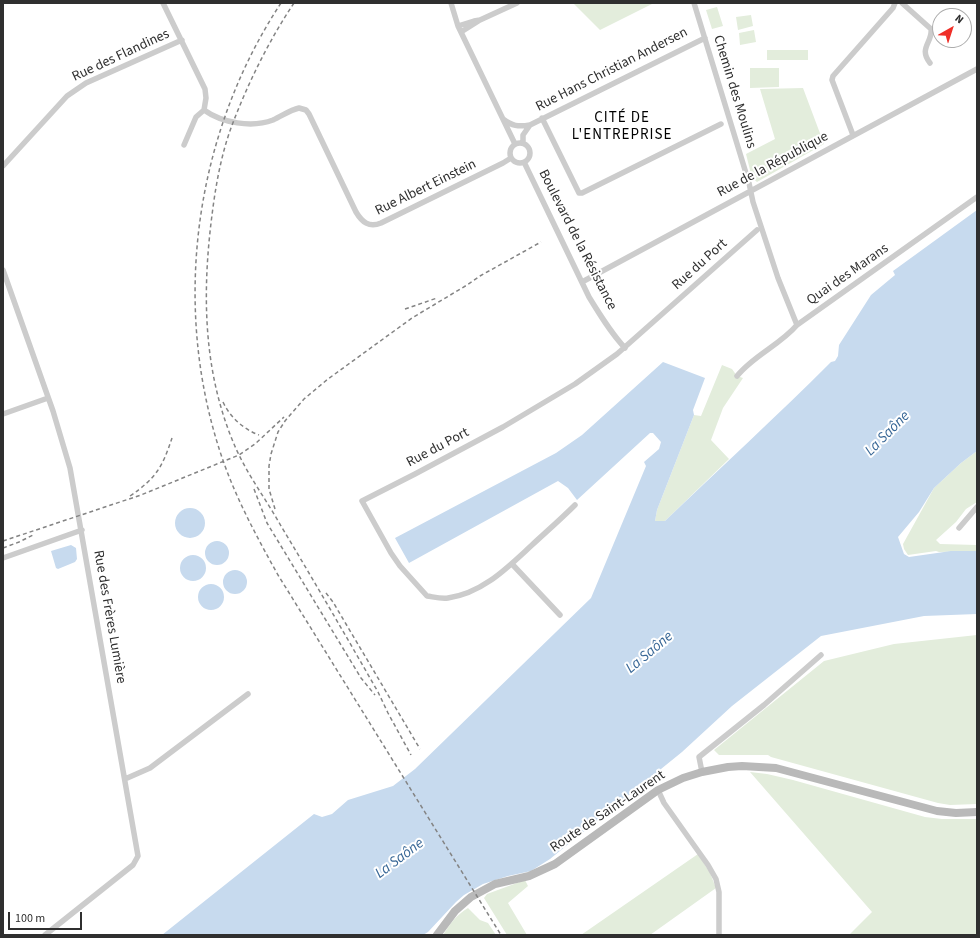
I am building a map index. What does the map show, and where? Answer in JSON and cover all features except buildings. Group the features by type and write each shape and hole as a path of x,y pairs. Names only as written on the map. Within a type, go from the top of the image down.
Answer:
{"main road":[{"name":"Route de Saint-Laurent","path":"437,935 455,911 471,897 495,884 529,876 554,864 658,790 683,778 702,772 742,766 776,768 937,811 956,813 977,812"}],"street":[{"path":"164,3 205,89 206,98 204,110 196,117 184,145"},
{"path":"451,3 458,26 515,144"},
{"path":"461,32 480,20 517,3"},
{"name":"Chemin des Moulins","path":"694,3 752,191 753,202 778,278 797,325"},
{"path":"853,135 832,80 833,76 893,8 895,3 901,3 931,29 932,32 926,44 925,54 930,63"},
{"path":"458,26 480,20"},
{"name":"Rue Hans Christian Andersen","path":"503,119 509,124 517,127 530,125 700,39 705,38"},
{"name":"Rue des Flandines","path":"4,164 55,108 75,90 182,40"},
{"name":"Rue de la République","path":"582,282 977,69"},
{"name":"Rue Albert Einstein","path":"204,110 209,114 236,123 248,125 272,120 295,109 299,108 306,110 356,212 362,220 369,225 376,226 511,158"},
{"path":"542,118 579,193 582,193 720,124"},
{"name":"Rue Hans Christian Andersen","path":"523,143 523,135 530,125"},
{"path":"523,143 528,147 530,153 528,159 524,162 516,162 511,158 511,148 515,144 523,143"},
{"name":"Boulevard de la Résistance","path":"524,162 582,282 599,312 625,348"},
{"name":"Quai des Marans","path":"736,376 750,361 792,331 797,325 977,197"},
{"name":"Rue du Port","path":"575,506 512,564 487,583 466,593 448,598 427,596 400,566 391,553 362,501 503,427 575,384 625,348 757,230"},
{"name":"Rue des Frères Lumière","path":"3,270 48,398 70,468 138,848 137,860 133,865 45,935"},
{"path":"3,414 48,398"},
{"path":"960,528 977,507"},
{"path":"3,558 82,530"},
{"path":"512,564 560,615"},
{"path":"702,772 699,757 764,705 821,655"},
{"path":"125,779 150,768 248,694"},
{"path":"658,790 664,803 708,865 716,879 719,892 719,935"}],"green space":[{"path":"573,3 654,3 600,30"},
{"path":"717,7 723,26 712,29 706,10"},
{"path":"751,15 753,26 738,30 736,17"},
{"path":"754,30 756,42 740,45 739,33"},
{"path":"767,50 808,50 808,60 767,60"},
{"path":"750,68 779,68 779,87 750,88"},
{"path":"803,88 824,144 757,182 752,178 746,154 775,139 760,89"},
{"path":"722,365 732,369 737,376 743,378 723,408 711,440 729,459 665,521 655,521 657,510 694,415 701,416"},
{"path":"977,451 977,502 966,509 956,522 936,540 940,544 977,545 977,551 936,551 908,555 903,544 934,488 961,463"},
{"path":"977,635 977,804 950,805 938,803 768,755 719,755 714,750 824,661 894,644"},
{"path":"750,772 793,780 925,817 942,819 977,819 977,935 849,935 872,912"},
{"path":"698,854 710,873 716,888 650,935 581,935"},
{"path":"525,880 528,886 508,903 527,935 507,935 484,898 487,894"},
{"path":"468,908 480,920 488,923 496,935 443,935 451,923"}],"water":[{"name":"La Saône","path":"977,210 977,451 961,463 934,488 919,512 898,537 904,554 909,557 951,551 977,551 977,614 924,616 821,636 732,706 682,752 550,859 531,871 483,884 464,895 428,932 423,935 162,935 314,814 322,817 332,814 348,800 393,786 415,769 591,598 646,466 644,462 659,449 661,442 653,433 650,433 577,500 568,488 558,481 409,563 395,538 556,453 582,435 663,362 705,378 693,410 694,415 657,510 655,521 665,521 831,362 835,361 838,356 839,345 871,295 895,275 893,271"},
{"path":"190,508 201,512 205,523 201,534 190,538 179,534 175,523 179,512"},
{"path":"217,541 225,545 229,553 225,561 217,565 209,561 205,553 209,545"},
{"path":"71,545 76,548 77,559 75,562 58,569 56,568 51,551"},
{"path":"193,555 202,559 206,568 202,577 193,581 184,577 180,568 184,559"},
{"path":"235,570 243,574 247,582 243,590 235,594 227,590 223,582 227,574"},
{"path":"211,584 220,588 224,597 220,606 211,610 202,606 198,597 202,588"}],"railway":[{"path":"281,3 251,55 227,111 210,169 199,228 195,288 198,349 208,408 230,480 249,521 278,575 501,935"},
{"path":"294,3 269,45 247,89 230,131 220,167 212,215 207,273 206,302 211,360 216,388 224,416 239,455 366,671 411,755"},
{"path":"275,509 269,489 269,466 271,454 278,432 285,421 304,399 328,379 412,318 480,276 541,242"},
{"path":"405,309 437,298"},
{"path":"223,402 229,413 238,422 259,435"},
{"path":"3,541 141,495 239,455 255,444 284,417"},
{"path":"130,496 146,484 157,472 165,457 172,438"},
{"path":"254,489 267,523 361,678 375,695"},
{"path":"3,548 35,534"},
{"path":"326,593 333,602 420,749"}],"district":[{"name":"CITÉ DE L'ENTREPRISE","path":"622,128"}]}
